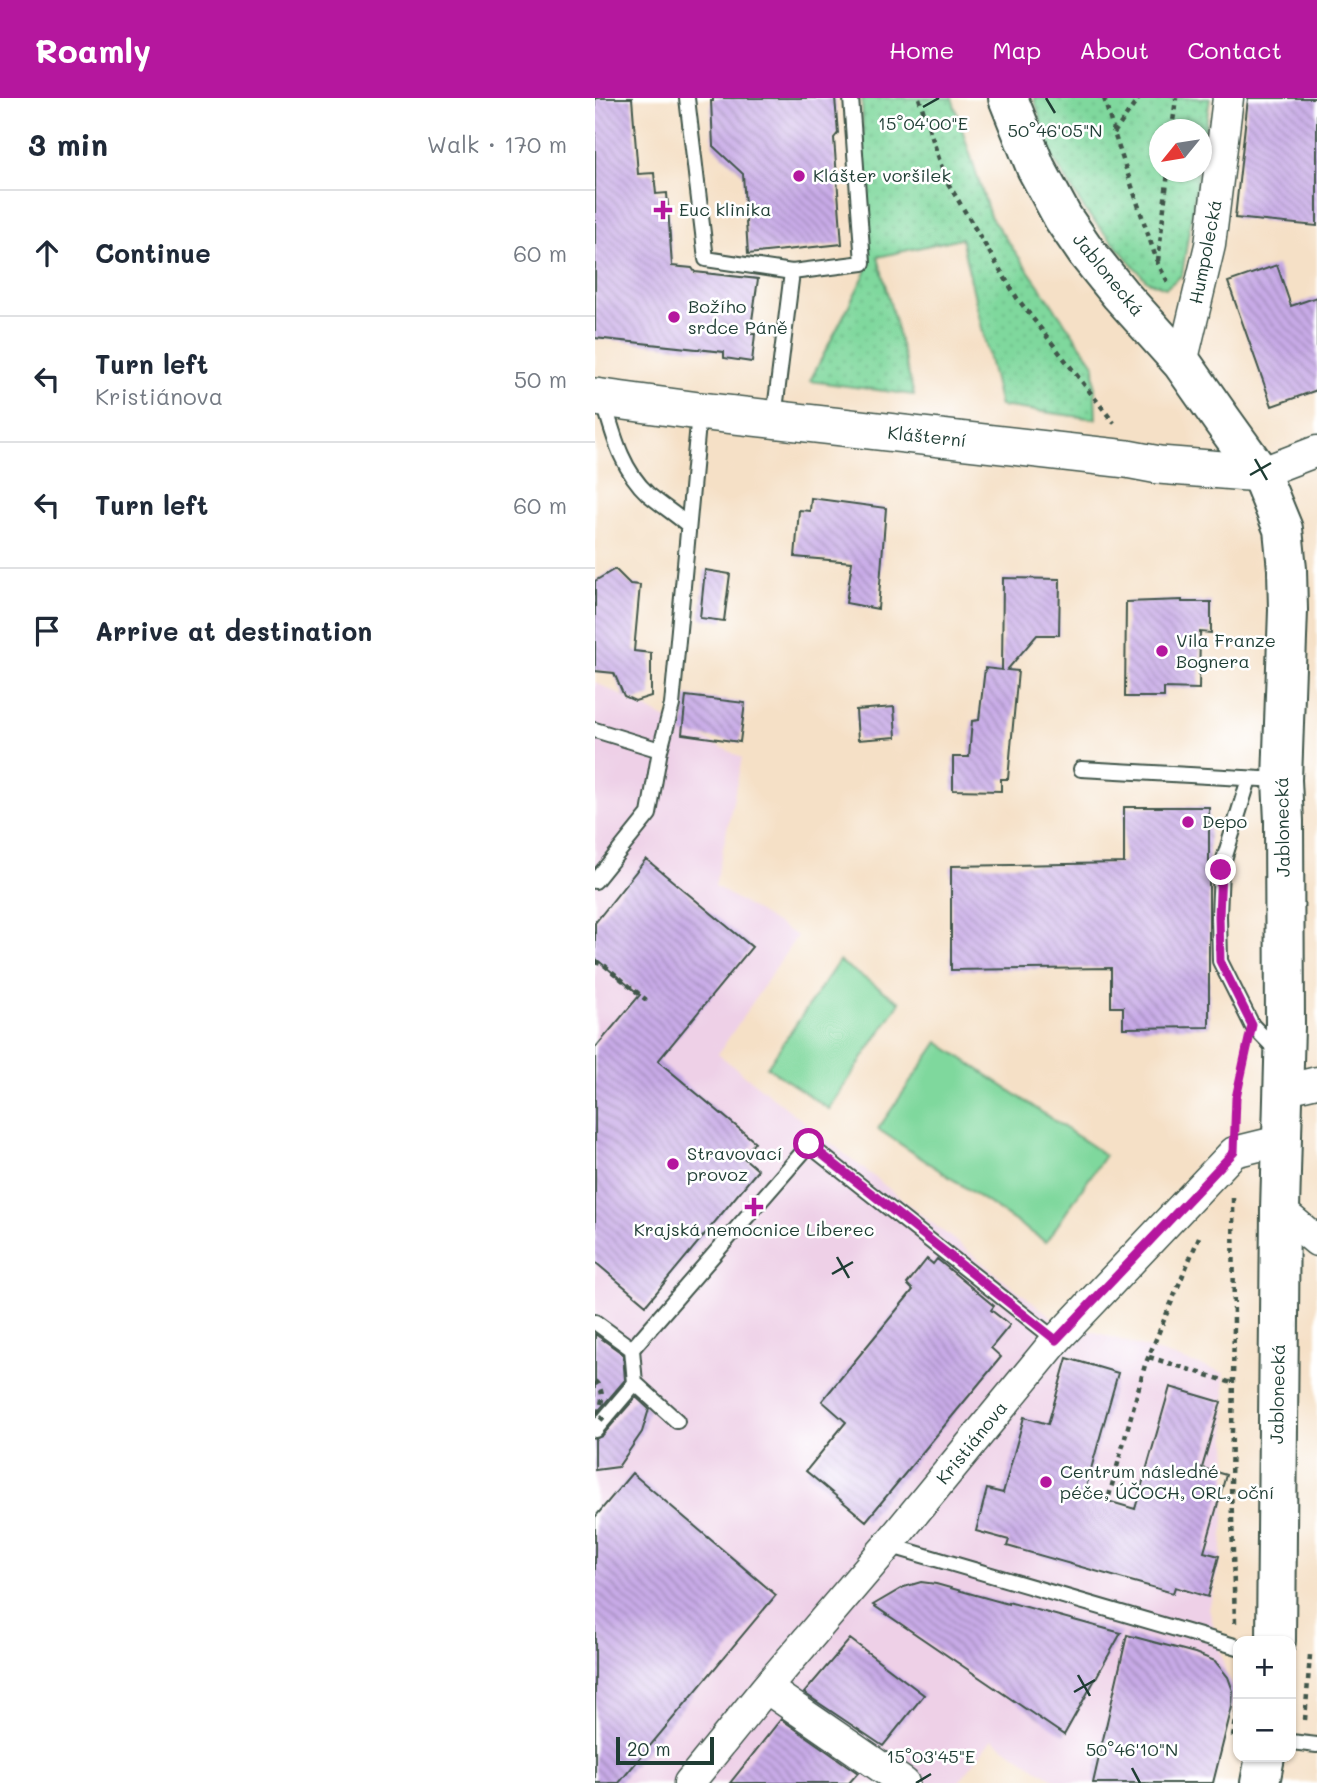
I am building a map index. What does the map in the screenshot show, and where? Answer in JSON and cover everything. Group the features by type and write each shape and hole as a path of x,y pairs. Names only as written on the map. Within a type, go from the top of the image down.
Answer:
{"main road":[{"name":"Jablonecká","path":"1009,98 1036,168 1063,218 1120,294 1182,363 1260,473 1283,529 1288,610 1266,780 1285,948 1295,1077 1283,1140 1280,1210 1276,1636"},
{"path":"1260,1783 1264,1762"}],"street":[{"name":"Humpolecká","path":"1182,363 1210,245 1228,98"},
{"name":"Klášterní","path":"599,398 1128,459 1159,465 1260,473"},
{"path":"1260,473 1317,451"},
{"path":"1234,1152 1283,1140"},
{"name":"Kristiánova","path":"689,1783 1056,1340 1234,1152"},
{"path":"1280,1210 1317,1241"},
{"path":"766,1688 904,1783"}],"lane":[{"path":"687,98 706,259 792,272 863,263 851,98"},
{"path":"774,420 792,272"},
{"path":"599,398 621,456 631,472 646,492 688,525"},
{"path":"595,881 649,814 660,750 672,705 699,411"},
{"path":"595,730 660,750"},
{"path":"1081,769 1266,780 1221,870 1220,961 1252,1025 1295,1077"},
{"path":"677,1421 635,1384 632,1349 809,1144 1056,1340"},
{"path":"595,1322 632,1349"},
{"path":"600,1426 635,1384"},
{"path":"888,1545 1233,1640"},
{"path":"1296,1743 1317,1745"}],"path":[{"path":"919,98 946,180 1017,298 1121,432"},
{"path":"1104,98 1158,264 1191,325"},
{"path":"1114,133 1139,98"},
{"path":"1173,119 1176,98"},
{"path":"1158,264 1167,182"},
{"path":"595,962 604,965 650,1003"},
{"path":"1237,1636 1234,1614 1231,1483 1234,1326 1232,1219 1236,1098 1252,1025"},
{"path":"1109,1496 1145,1365 1202,1229"},
{"path":"1149,1357 1232,1383"},
{"path":"595,1381 602,1394 602,1405 597,1414 600,1426"}],"shaded area":[{"name":"Krajská nemocnice Liberec","path":"595,682 742,758 715,886 797,936 718,1054 1054,1319 1224,1373 1228,1465 1221,1558 1209,1609 1231,1693 1215,1783 1059,1783 992,1739 958,1783 595,1783"}],"green space":[{"path":"862,98 952,98 990,216 1094,364 1096,419 1000,406 961,238 878,257 914,395 810,381 866,272"},
{"path":"1034,98 1210,98 1207,119 1149,119 1149,182 1196,182 1182,275 1166,288 1147,281 1086,212 1050,153"},
{"path":"839,961 900,1002 829,1109 767,1067"},
{"path":"938,1042 1105,1155 1046,1242 878,1129"}],"building":[{"path":"595,98 632,98 638,174 654,173 656,194 667,193 672,266 692,268 695,272 758,279 750,334 755,334 752,362 724,358 724,352 595,338"},
{"name":"Klášter voršilek","path":"713,98 835,98 838,133 834,138 842,244 748,254 743,174 713,146"},
{"path":"1248,98 1317,98 1317,226 1235,218"},
{"path":"1277,265 1291,306 1317,297 1317,390 1272,406 1228,282"},
{"path":"811,498 886,508 878,609 846,603 852,562 795,557 799,510 810,511"},
{"path":"615,569 630,584 640,585 634,651 651,653 651,696 635,701 624,696 614,673 595,671 595,581"},
{"path":"705,570 730,574 724,621 700,618"},
{"path":"1003,578 1060,579 1059,635 1037,635 1007,670 1018,671 1008,779 1001,779 1001,791 953,790 953,757 969,757 972,721 979,720 985,668 1002,670"},
{"name":"Vila Franze Bognera","path":"1126,602 1211,602 1211,633 1200,632 1199,689 1164,688 1164,697 1125,697"},
{"path":"686,696 745,703 740,742 682,734"},
{"path":"894,707 896,737 858,740 856,710"},
{"path":"1124,807 1209,807 1209,1027 1123,1028 1123,1007 1111,1007 1111,968 951,970 951,866 1124,863"},
{"name":"Stravovací provoz","path":"646,859 752,947 658,1061 755,1142 743,1157 758,1170 646,1305 595,1262 595,1048 640,995 595,958 595,923"},
{"path":"927,1259 933,1264 937,1259 994,1306 991,1310 1010,1325 991,1348 1001,1357 866,1521 806,1471 846,1422 822,1401 913,1290 907,1284"},
{"path":"595,1334 623,1354 625,1380 595,1415"},
{"name":"Centrum následné péče, ÚČOCH, ORL, oční","path":"1067,1358 1118,1373 1084,1494 1135,1509 1170,1387 1221,1402 1202,1468 1226,1475 1204,1552 1219,1556 1208,1597 1175,1587 1173,1593 1007,1546 1009,1540 976,1531 987,1489 1003,1493 1024,1417 1048,1424"},
{"path":"636,1397 649,1409 642,1432 618,1467 595,1470 595,1439 602,1436"},
{"path":"632,1473 776,1595 619,1783 595,1783 595,1517"},
{"path":"921,1582 1008,1602 1121,1633 1064,1735 873,1605 904,1587"},
{"path":"1127,1635 1215,1661 1228,1677 1233,1691 1232,1707 1213,1783 1093,1783"},
{"path":"850,1639 924,1695 883,1746 804,1693"},
{"path":"781,1719 858,1773 849,1783 730,1783"}],"place":[{"name":"Klášter voršilek","path":"799,176"},
{"name":"Euc klinika","path":"663,210"},
{"name":"Božího srdce Páně","path":"674,317"},
{"name":"Vila Franze Bognera","path":"1162,651"},
{"name":"Depo","path":"1188,822"},
{"name":"Stravovací provoz","path":"673,1164"},
{"name":"Krajská nemocnice Liberec","path":"754,1207"},
{"name":"Centrum následné péče, ÚČOCH, ORL, oční","path":"1046,1482"}],"route":[{"path":"809,1144 1056,1340 1234,1152 1236,1098 1252,1025 1220,961 1221,870"}]}
